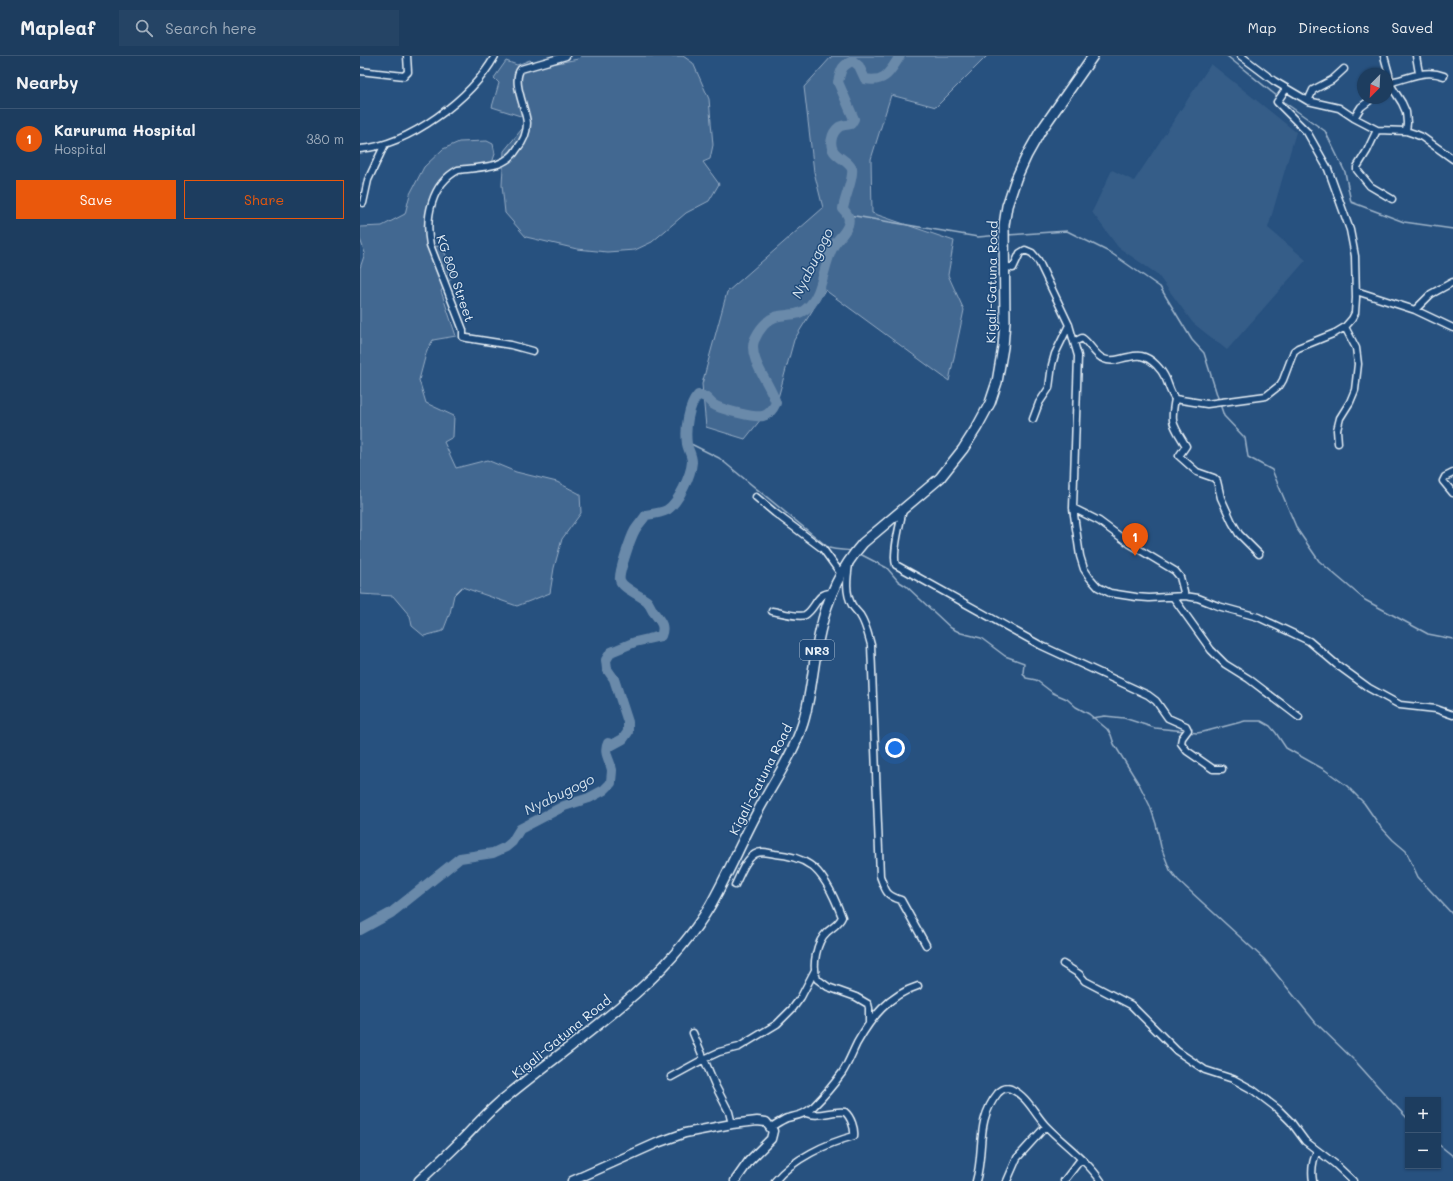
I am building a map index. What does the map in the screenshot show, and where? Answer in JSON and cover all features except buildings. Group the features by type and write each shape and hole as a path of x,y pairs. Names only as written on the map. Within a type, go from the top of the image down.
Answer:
{"highway":[{"name":"Kigali-Gatuna Road","path":"419,1181 505,1098 648,982 674,954 697,925 716,895 757,812 782,771 803,723 812,683 820,633 831,594 841,574 863,543 940,478 963,449 990,403 1003,348 1005,321 1004,225 1007,206 1016,179 1040,132 1093,56"}],"main road":[{"path":"572,1181 657,1143 685,1134 732,1124 757,1121 766,1122 773,1131 771,1139 749,1161 735,1181"}],"street":[{"path":"360,71 404,76 408,72 407,56"},
{"path":"360,149 385,144 417,129 448,109 473,86 490,65 495,56"},
{"name":"KG 800 Street","path":"533,350 463,337 463,330 430,245 428,231 429,213 439,188 453,173 458,170 497,164 509,158 519,147 523,140 527,124 517,80 518,73 521,69 566,56"},
{"path":"1241,56 1274,81 1308,101 1338,108 1377,130 1406,131 1422,137 1453,159"},
{"path":"1384,56 1387,68"},
{"path":"1416,56 1419,73"},
{"path":"1308,101 1313,90 1332,80 1344,69"},
{"path":"1393,82 1419,73 1436,73 1444,76"},
{"path":"1175,399 1208,404 1266,396 1280,385 1294,351 1345,327 1355,313 1356,291 1354,256 1350,230 1328,169 1319,152 1307,132 1277,102 1286,89"},
{"path":"1393,89 1406,112 1406,131"},
{"path":"1354,118 1361,107 1365,104"},
{"path":"1377,130 1357,167 1357,170 1370,186 1392,199"},
{"path":"363,204 368,180 385,144"},
{"path":"1004,266 1013,268 1020,253 1025,250 1032,252 1038,260 1069,325 1074,342 1078,356 1073,508 1080,556 1084,569 1098,587 1110,593 1124,596 1149,598 1185,596 1198,598 1218,606 1258,617 1309,641 1336,664 1369,688 1400,705 1436,709 1453,715"},
{"path":"1415,310 1431,294 1453,282"},
{"path":"1356,291 1415,310 1453,328"},
{"path":"1033,419 1039,403 1049,388 1055,354 1069,325"},
{"path":"1338,443 1337,430 1340,418 1350,402 1355,390 1358,364 1356,348 1345,327"},
{"path":"1074,342 1082,338 1102,358 1107,360 1113,361 1142,356 1160,368 1166,378 1170,392 1175,399 1172,417 1174,425 1186,446 1178,456 1197,472 1214,478 1217,481 1221,498 1232,522 1240,534 1259,554"},
{"path":"1453,473 1445,477 1443,481 1453,493"},
{"path":"756,497 822,550 841,574"},
{"path":"1073,508 1099,521 1130,544 1175,571 1180,577 1185,596"},
{"path":"903,510 895,551 894,561 896,565 1040,645 1153,697 1168,718 1188,728 1182,738 1181,743 1187,751 1213,768 1222,769"},
{"path":"849,561 847,589 849,598 867,629 871,645 880,876 887,893 891,897 901,900 926,945"},
{"path":"772,611 800,616 805,615 821,596 827,593 831,594"},
{"path":"1173,597 1211,650 1224,664 1249,679 1299,717"},
{"path":"735,885 749,859 756,853 766,851 781,854 811,865 826,883 842,917 840,922 825,933 817,948 815,970 817,979 824,985 856,997 868,1004 869,1023"},
{"path":"1063,964 1079,974 1085,981 1131,1005 1176,1051 1205,1070 1233,1079 1253,1090 1278,1109 1291,1122 1305,1141 1336,1164 1353,1181"},
{"path":"671,1077 719,1052 739,1047 776,1024 793,1008 804,992 815,970"},
{"path":"771,1127 787,1118 806,1113 842,1073 869,1023 879,1010 891,1000 911,988 918,986"},
{"path":"693,1034 715,1085 729,1112 732,1124"},
{"path":"976,1181 983,1123 995,1097 1002,1089 1012,1089 1023,1098 1046,1126 1091,1168 1101,1181"},
{"path":"775,1181 789,1167 815,1152 838,1140 854,1136 851,1120 845,1112 840,1111 813,1116 806,1113"},
{"path":"1007,1181 1017,1158 1046,1126"},
{"path":"1313,1181 1312,1166 1317,1151"},
{"path":"1064,1181 1081,1159"}],"shaded area":[{"path":"581,56 683,56 693,63 709,99 713,145 710,159 703,162 719,184 709,201 686,213 652,242 635,250 607,252 577,249 526,237 505,213 502,185 504,151 530,119 492,107 499,83 494,78 506,61 517,65 530,60 537,67 578,59"},
{"path":"832,56 987,56 936,107 891,95 871,159 872,213 954,241 948,275 964,310 949,381 825,290 794,340 778,398 745,439 706,427 702,384 727,292 823,208 814,172 804,87"},
{"path":"1211,64 1296,132 1268,228 1306,260 1227,350 1193,323 1157,274 1118,247 1092,212 1112,170 1134,181"},
{"path":"487,141 493,144 495,154 492,163 456,168 428,207 424,226 428,245 442,247 455,274 441,291 456,336 433,340 427,350 419,380 426,403 454,416 453,437 444,442 456,468 487,460 516,472 557,482 580,494 581,513 562,539 554,568 550,593 517,606 462,587 454,595 450,613 443,631 424,636 412,626 410,616 393,596 360,594 360,268 365,253 360,239 360,227 382,226 405,214 410,194 424,167 443,149 459,142"}],"waterway":[{"name":"Nyabugogo","path":"360,930 391,913 460,858 493,853 506,847 512,842 520,829 564,806 589,798 604,790 611,783 612,770 606,750 608,743 612,745 623,739 628,732 628,722 614,679 607,669 606,660 611,652 635,642 661,636 663,629 661,622 652,611 647,601 621,583 620,576 623,563 631,540 635,530 646,515 660,513 667,510 676,501 684,488 692,462 687,444 686,432 688,418 692,405 698,395 707,398 713,405 720,408 753,416 763,416 768,414 775,405 776,403 754,356 754,341 761,329 771,319 804,311 812,302 820,288 830,254 849,223 848,216 843,209 852,178 852,169 849,164 838,156 831,144 832,136 836,130 840,126 851,124 854,119 838,82 841,72 846,64 853,61 859,66 865,79 878,79 887,75 900,56"},
{"path":"1227,56 1278,97"},
{"path":"1281,100 1325,131 1345,172 1351,202 1404,222 1453,229"},
{"path":"849,215 978,237 1000,235"},
{"path":"1007,235 1067,231 1111,253 1160,287 1192,340 1204,353 1219,401"},
{"path":"1220,404 1224,416 1245,438 1248,457 1272,470 1297,529 1319,561 1365,600 1428,634 1453,639"},
{"path":"687,442 719,458 829,548 852,551"},
{"path":"860,554 887,568 898,581 906,586 951,628 961,633 981,638 1005,656 1024,663 1023,673 1026,678 1036,680 1053,693 1067,699 1107,729 1114,744 1140,786 1150,806 1161,847 1170,870 1178,880 1264,959 1316,1023 1357,1063 1405,1116"},
{"path":"1092,718 1105,716 1124,718 1155,728 1185,731"},
{"path":"1188,732 1203,732 1245,721 1261,721 1270,726 1286,748 1325,770 1347,786 1364,803 1380,826 1406,851 1418,877 1453,915"},
{"path":"1441,1146 1453,1156"}],"place":[{"name":"Karuruma Hospital","path":"1135,556"}]}
